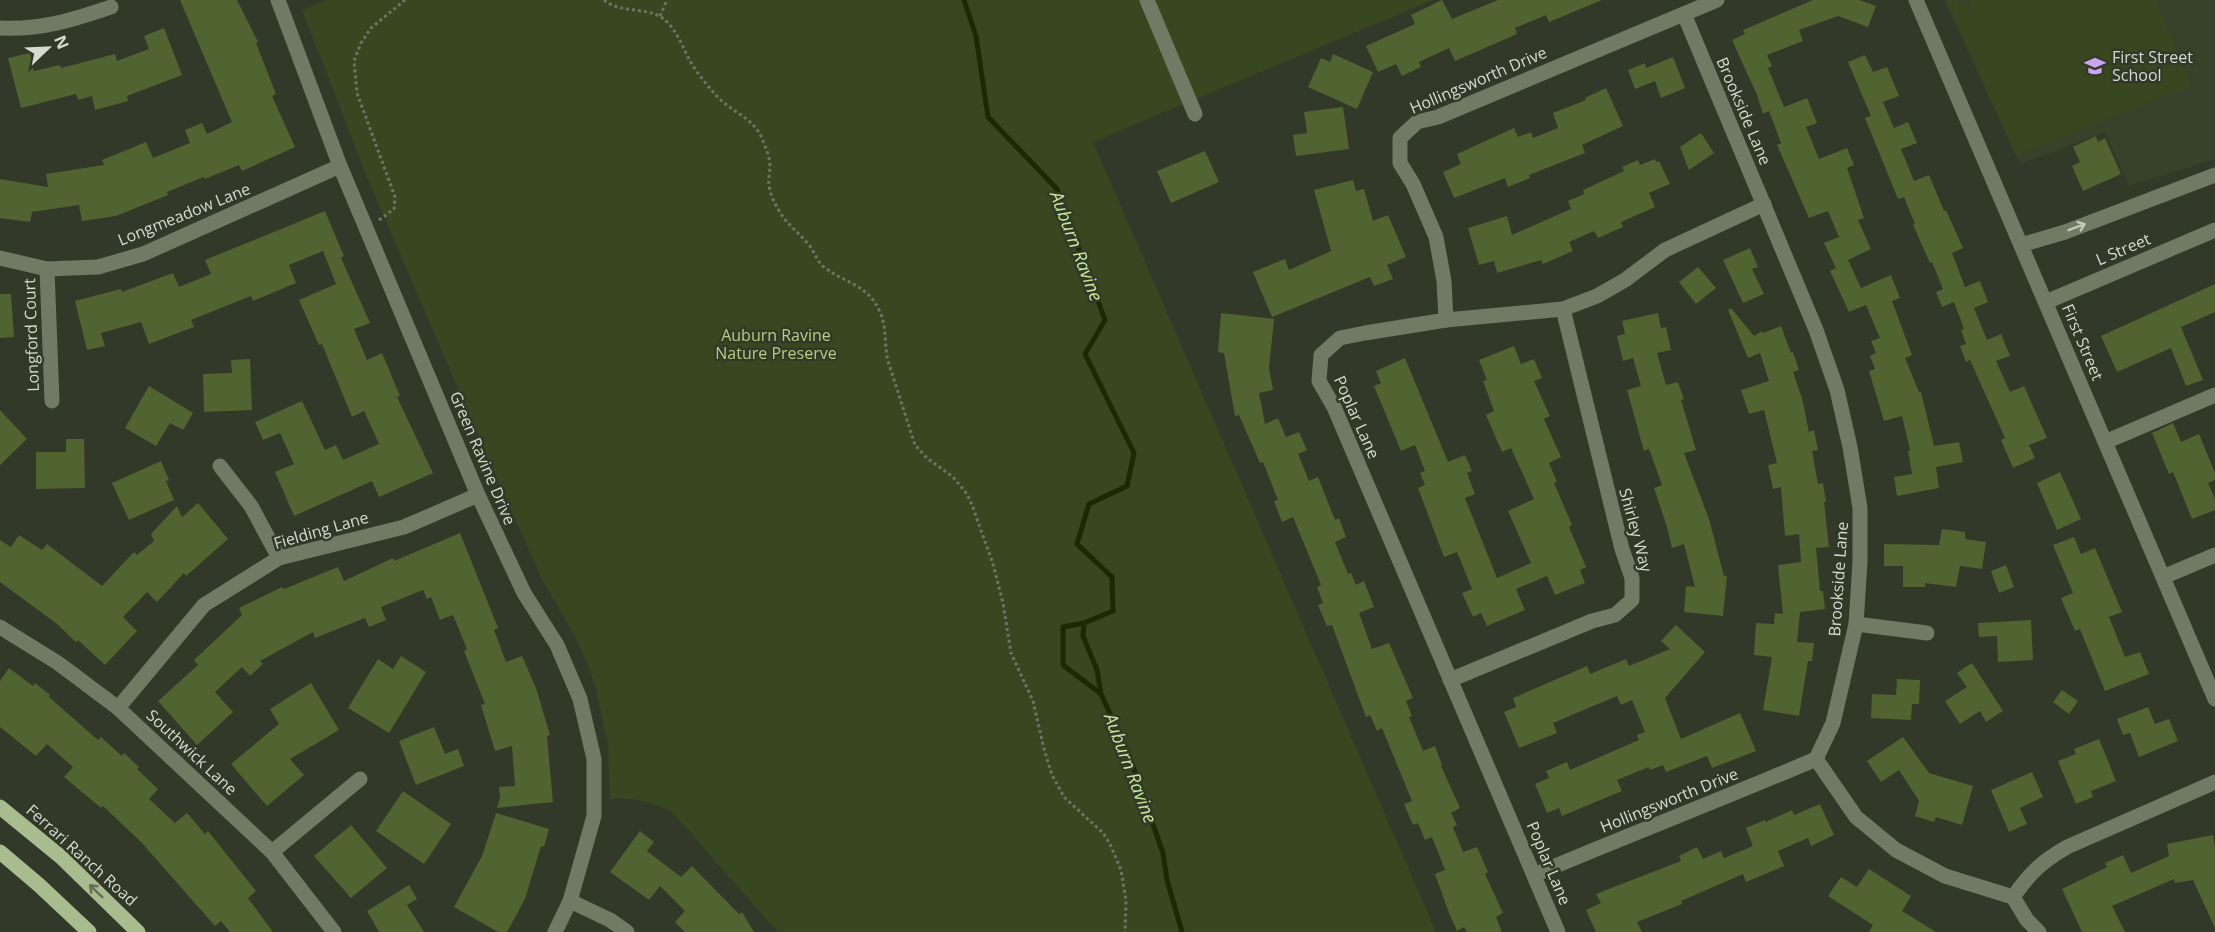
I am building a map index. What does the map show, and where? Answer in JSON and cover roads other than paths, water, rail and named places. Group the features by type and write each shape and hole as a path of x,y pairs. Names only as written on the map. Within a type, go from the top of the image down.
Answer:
{"main road":[{"name":"Ferrari Ranch Road","path":"0,807 61,857 138,932"},
{"path":"0,852 89,932"}],"street":[{"name":"Green Ravine Drive","path":"279,0 340,166 478,495 524,593 557,645 580,699 594,759 594,816 570,902 555,932"},
{"path":"1147,0 1195,114"},
{"name":"Hollingsworth Drive","path":"1446,320 1444,281 1436,237 1413,184 1401,163 1400,138 1417,122 1438,117 1717,0"},
{"name":"First Street","path":"1916,0 2215,699"},
{"path":"0,28 24,29 67,22 111,8"},
{"name":"Brookside Lane","path":"1684,14 1816,330 1837,390 1850,447 1860,508 1860,562 1856,624 1833,723 1816,759"},
{"name":"Longmeadow Lane","path":"0,258 47,269 98,267 143,254 340,166"},
{"path":"2021,245 2066,232 2215,175"},
{"name":"Poplar Lane","path":"1558,932 1334,407 1319,381 1321,355 1340,338 1446,320 1563,309 1597,296 1625,280 1672,246 1764,204"},
{"name":"L Street","path":"2046,302 2215,230"},
{"name":"Longford Court","path":"47,269 52,401"},
{"name":"Shirley Way","path":"1450,680 1592,621 1615,615 1632,600 1632,578 1622,549 1563,309"},
{"path":"2105,442 2215,395"},
{"path":"220,466 250,506 279,558"},
{"name":"Fielding Lane","path":"118,708 204,605 279,558 404,527 478,495"},
{"path":"2163,577 2215,555"},
{"path":"1856,624 1927,633"},
{"name":"Southwick Lane","path":"0,627 57,663 118,708 272,852 334,932"},
{"path":"1816,759 1856,817 1896,850 1945,876 2013,897 2027,920 2039,932"},
{"name":"Hollingsworth Drive","path":"1534,875 1650,826 1707,806 1816,759"},
{"path":"272,852 360,779"},
{"path":"2013,897 2029,874 2044,860 2067,847 2215,782"},
{"path":"570,902 610,920 627,932"}],"waterway":[{"name":"Auburn Ravine","path":"964,0 976,36 988,117 1057,189 1105,320 1085,354 1134,453 1127,486 1089,504 1077,544 1112,577 1113,611 1084,623 1063,627 1063,665 1101,694 1129,755 1163,853 1167,880 1182,932"},
{"path":"1084,623 1083,636 1097,670 1101,694"}],"place":[{"name":"First Street School","path":"2095,66"}],"park label":[{"name":"Auburn Ravine Nature Preserve","path":"776,344"}]}
